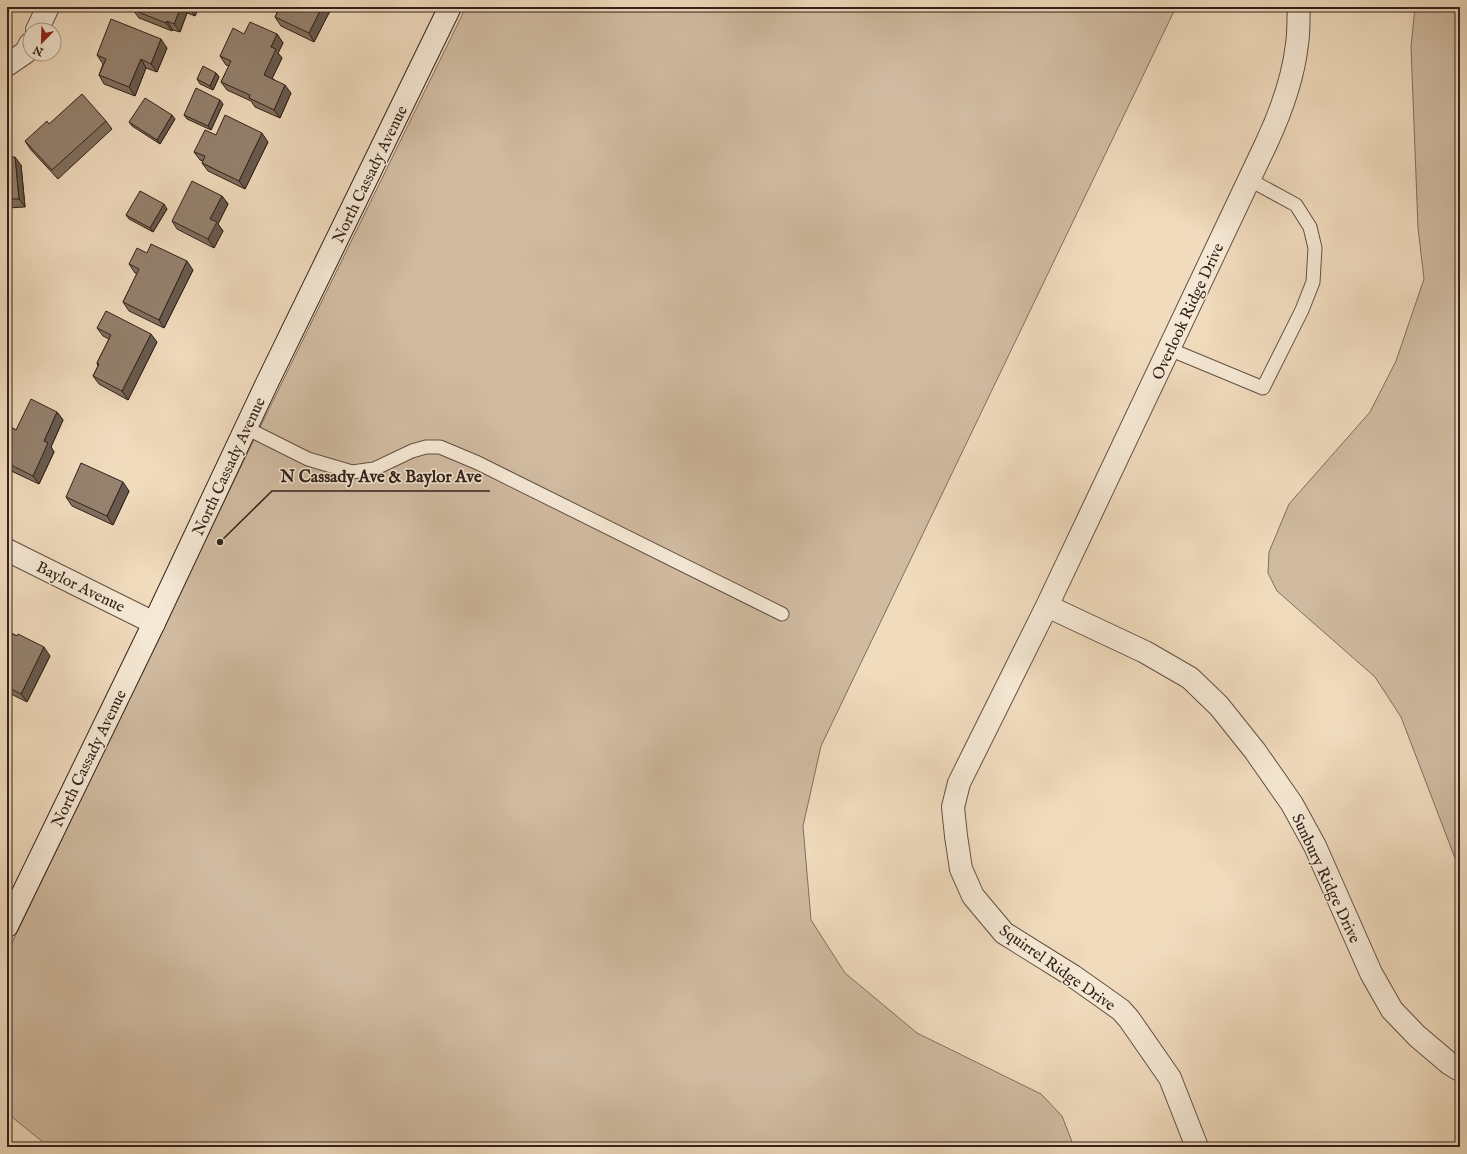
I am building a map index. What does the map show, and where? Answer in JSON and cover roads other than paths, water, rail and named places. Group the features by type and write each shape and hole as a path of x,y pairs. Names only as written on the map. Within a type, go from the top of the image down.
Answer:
{"street":[{"path":"41,22 48,7"},
{"name":"North Cassady Avenue","path":"7,926 450,7"},
{"name":"Overlook Ridge Drive","path":"1047,606 1250,180 1283,105 1292,75 1297,44 1299,7"},
{"path":"7,65 22,55"},
{"name":"Baylor Avenue","path":"7,550 154,622"},
{"name":"Sunbury Ridge Drive","path":"1047,606 1145,652 1190,678 1219,706 1255,751 1292,804 1315,846 1371,973 1392,1010 1417,1036 1450,1064 1460,1070"},
{"name":"Squirrel Ridge Drive","path":"1047,606 959,783 953,807 961,869 973,896 1004,933 1089,987 1121,1010 1129,1019 1170,1078 1197,1147"}],"lane":[{"path":"1169,348 1263,388 1302,310 1313,282 1315,248 1310,227 1296,205 1250,180"},
{"path":"246,428 308,459 352,472 374,469 391,460 426,447 440,447 478,463 782,614"}],"place":[{"name":"N Cassady Ave & Baylor Ave","path":"220,542"}]}
